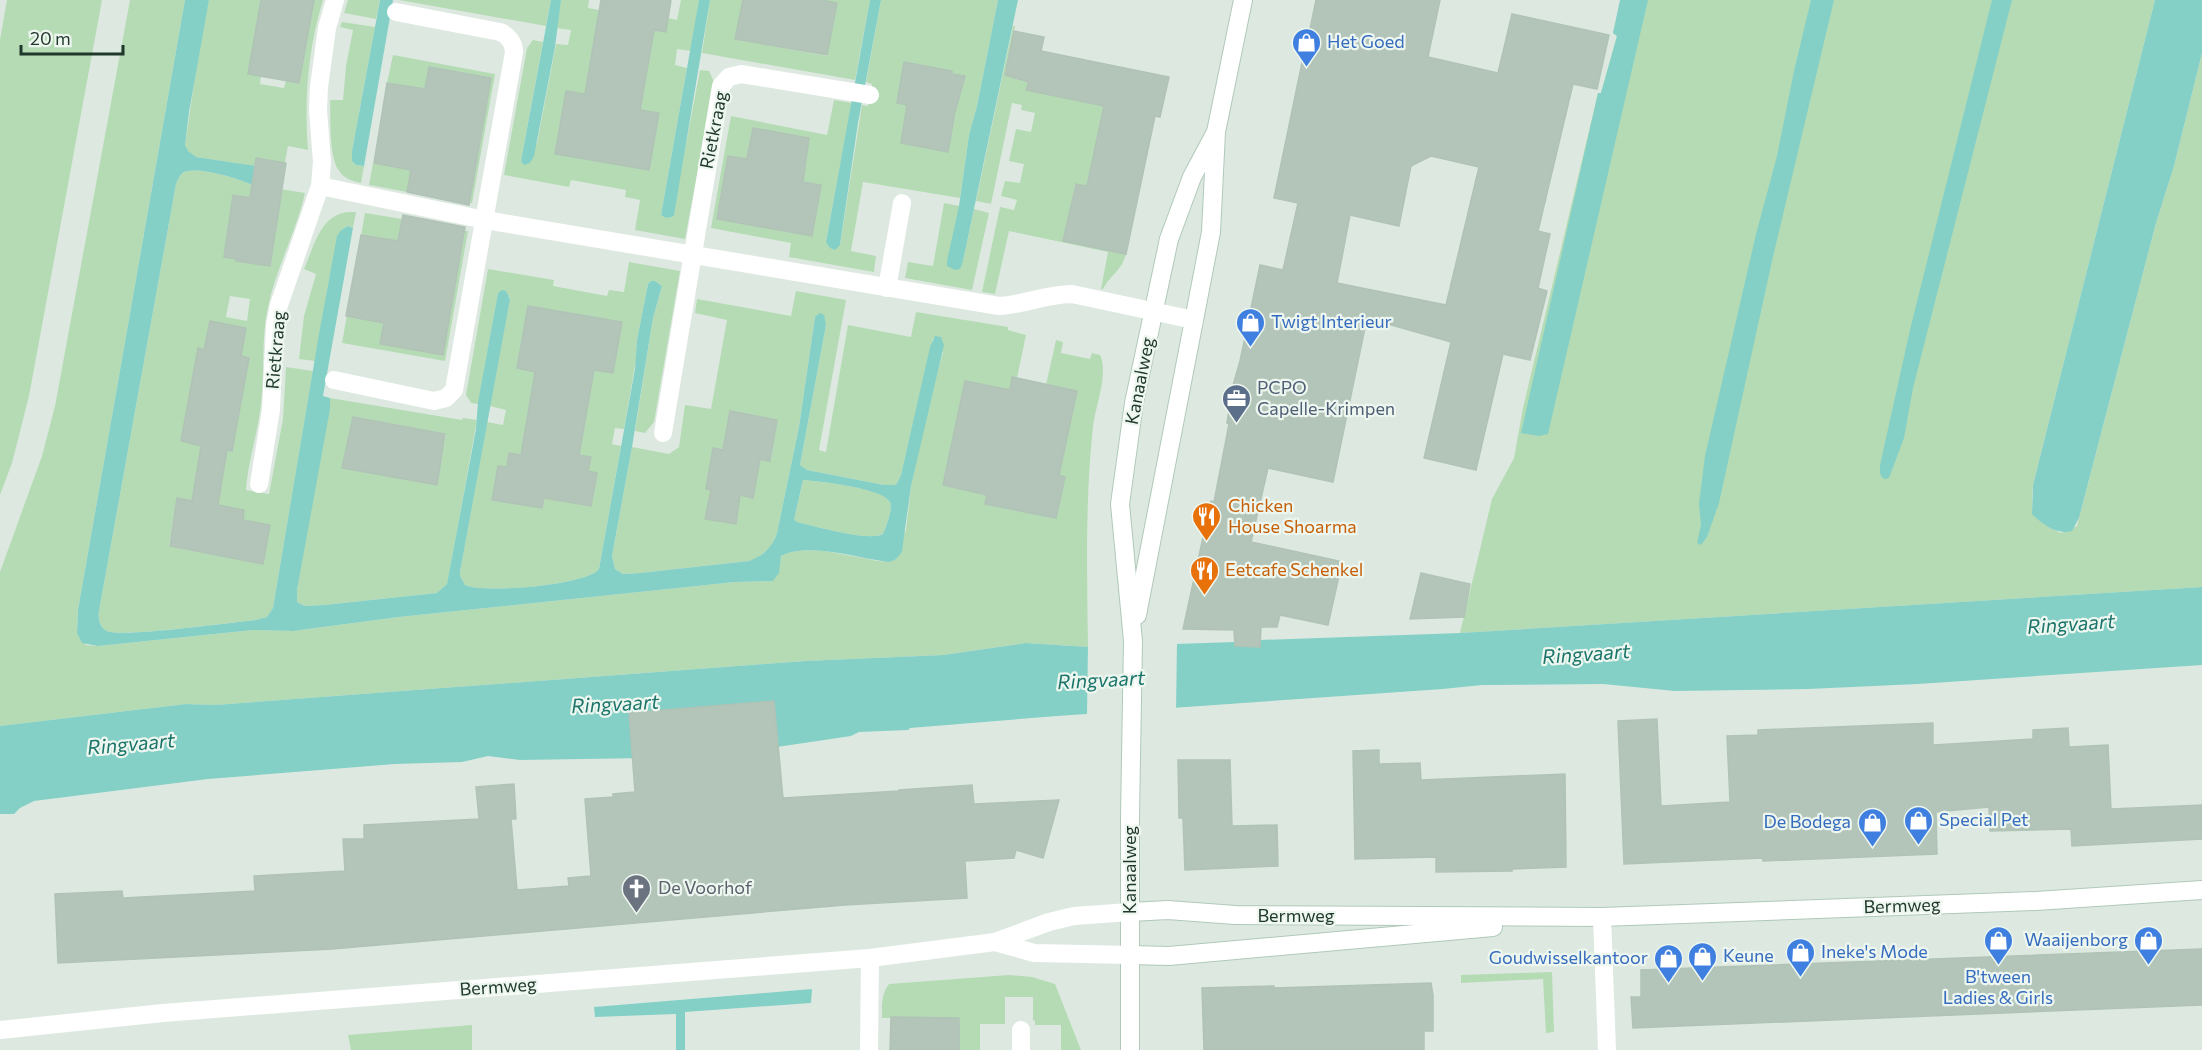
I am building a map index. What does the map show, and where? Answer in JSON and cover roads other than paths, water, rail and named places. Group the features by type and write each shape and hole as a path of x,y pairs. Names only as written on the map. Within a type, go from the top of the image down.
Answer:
{"street":[{"name":"Rietkraag","path":"259,484 271,410 275,324 279,305 320,186 322,162 319,87 327,28 335,0"},
{"name":"Kanaalweg","path":"1132,640 1211,232 1216,132 1243,0"},
{"path":"334,380 434,401 441,401 451,394 456,385 485,220 514,47 508,37 500,32 396,12"},
{"name":"Rietkraag","path":"663,433 720,90 725,81 729,77 741,74 870,95"},
{"name":"Kanaalweg","path":"1130,1050 1132,640 1120,504 1134,403 1169,239 1192,177 1216,132"},
{"path":"320,186 485,220 999,306 1014,305 1057,294 1072,294 1194,320"},
{"path":"888,288 902,203"},
{"name":"Bermweg","path":"0,1030 163,1013 870,958 995,942 1049,922 1074,916 1130,912 1168,910 1235,915 1602,917 2036,901 2202,890"},
{"path":"1602,917 1607,1050"},
{"name":"Bermweg","path":"995,942 1034,953 1169,956 1602,917"},
{"path":"869,1050 870,958"},
{"path":"1021,1030 1021,1050"}],"water":[{"path":"185,0 209,0 185,145 188,151 196,157 262,167 257,184 194,170 183,173 176,184 99,611 102,627 107,631 132,633 256,620 267,617 273,608 337,236 348,226 353,228 323,396 330,398 330,409 297,590 297,602 305,606 437,593 447,584 476,429 478,402 498,293 502,290 506,291 510,299 460,572 465,585 475,588 512,588 557,583 591,575 599,569 635,369 637,340 648,284 651,281 662,286 653,318 612,556 615,569 623,574 749,561 759,557 770,547 777,533 799,427 815,317 820,313 824,315 826,325 800,465 807,470 884,485 896,485 901,475 930,347 935,336 941,337 944,345 911,486 902,551 897,558 888,562 833,552 805,550 781,556 779,573 773,581 735,582 399,617 293,631 253,630 98,646 82,643 77,633 78,610","holes":["803,480 863,489 885,497 890,502 891,509 883,534 854,535 794,520"]},
{"path":"380,0 393,0 364,166 356,165 352,161 352,151"},
{"path":"551,0 561,0 555,47 534,156 530,163 524,165 521,161"},
{"path":"699,0 710,0 674,215 666,218 661,215"},
{"path":"870,0 881,0 858,123 840,245 835,250 830,248 826,242"},
{"path":"998,0 1018,0 963,261 960,269 955,270 947,266 947,261 959,206 969,135"},
{"path":"1620,0 1648,0 1548,434 1539,436 1521,433 1598,93 1601,93 1617,36 1613,33"},
{"path":"1811,0 1834,0 1772,261 1719,503 1707,537 1701,545 1697,543 1701,525 1699,504 1705,456 1756,234 1777,156"},
{"path":"1992,0 2012,0 1913,388 1904,438 1889,478 1885,479 1881,475 1880,465 1910,330"},
{"path":"2155,0 2202,0 2202,53 2174,166 2156,223 2079,518 2072,531 2061,532 2046,525 2032,514 2033,485"},
{"name":"Ringvaart","path":"2202,587 2202,665 1808,689 1675,691 1603,684 1482,685 859,732 851,736 709,757 520,760 488,756 462,762 395,764 208,779 34,801 14,814 0,814 0,726 186,704 215,705 805,661 943,655 1026,643 1088,647 1234,642 1235,646 1260,647 1260,640 1460,633"},
{"path":"812,989 811,1003 685,1012 685,1050 676,1050 676,1014 595,1017 594,1007"}],"place":[{"name":"Het Goed","path":"1306,68"},
{"name":"Twigt Interieur","path":"1250,348"},
{"name":"PCPO Capelle-Krimpen","path":"1236,424"},
{"name":"Chicken House Shoarma","path":"1207,542"},
{"name":"Eetcafe Schenkel","path":"1204,596"},
{"name":"Special Pet","path":"1918,846"},
{"name":"De Bodega","path":"1872,848"},
{"name":"De Voorhof","path":"637,914"},
{"name":"B'tween Ladies & Girls","path":"1998,966"},
{"name":"Waaijenborg","path":"2149,966"},
{"name":"Ineke's Mode","path":"1800,978"},
{"name":"Keune","path":"1702,982"},
{"name":"Goudwisselkantoor","path":"1669,984"}]}
